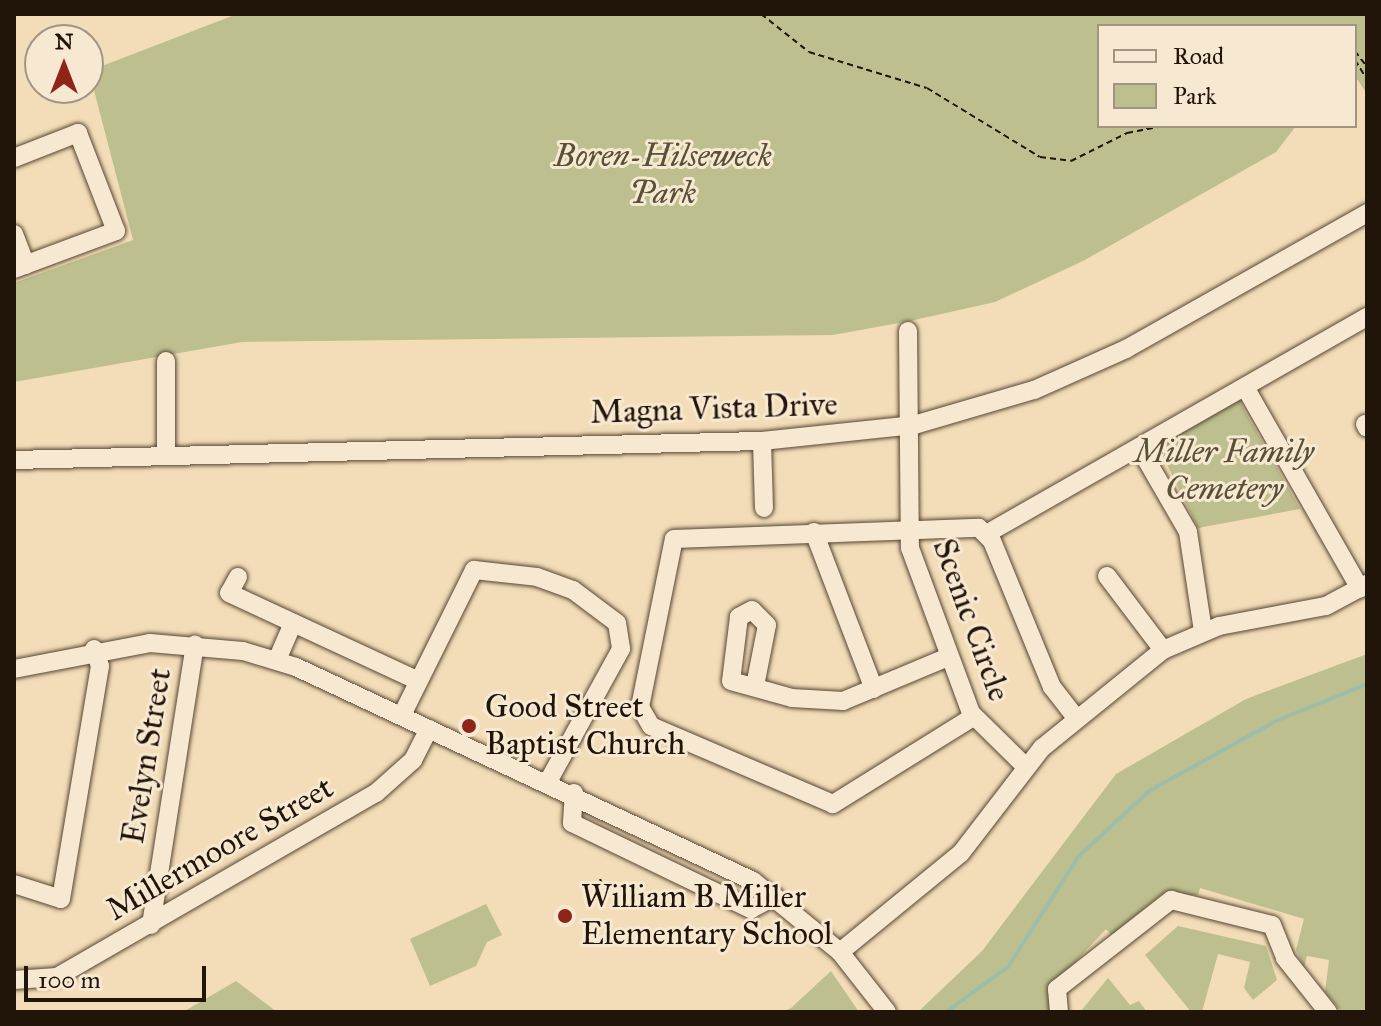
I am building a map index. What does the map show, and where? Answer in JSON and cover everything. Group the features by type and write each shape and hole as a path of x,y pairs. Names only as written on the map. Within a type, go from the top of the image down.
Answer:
{"street":[{"path":"14,158 78,133 116,231 20,267 14,234"},
{"name":"Magna Vista Drive","path":"14,460 166,453 762,441 914,425 1034,390 1126,349 1367,213"},
{"path":"973,717 833,804 644,721 645,673 674,539 907,529 988,533 1367,317"},
{"name":"Scenic Circle","path":"908,331 914,425 907,529 948,657 973,717 1024,765"},
{"path":"166,361 166,453"},
{"path":"840,952 961,853 1024,765 1076,718 1163,650 1203,631 1326,606 1363,587 1245,387"},
{"path":"762,441 764,508"},
{"path":"1139,447 1188,532 1203,631"},
{"path":"814,532 874,689"},
{"path":"988,533 1052,687 1076,718"},
{"path":"402,715 416,680 474,570 537,577 600,604 617,623 621,649 548,782"},
{"path":"1107,576 1163,650"},
{"path":"238,577 229,593 416,680"},
{"path":"277,660 293,623"},
{"path":"14,669 94,649 195,644 277,660 574,793 775,896 840,952 887,1012"},
{"name":"Evelyn Street","path":"151,925 195,644"},
{"path":"14,884 61,899 100,666 94,649"},
{"path":"755,686 819,702 874,689 948,657"},
{"name":"Millermoore Street","path":"14,980 57,977 386,786 413,760 429,729"},
{"path":"574,793 572,823 751,909 775,896"},
{"path":"1059,1012 1057,989 1171,900 1272,925 1285,958 1328,1012"}],"path":[{"path":"761,14 809,52 927,88 1040,157 1071,161 1127,133 1153,128"},
{"path":"600,879 603,886"}],"green space":[{"name":"Boren-Hilseweck Park","path":"237,14 1367,14 1367,94 1357,79 1357,24 1097,24 1097,128 1294,128 1276,152 1083,261 995,302 910,321 833,335 242,342 14,382 14,283 133,240 98,104 104,104 104,65"},
{"name":"Miller Family Cemetery","path":"1238,399 1300,509 1198,528 1158,446"},
{"path":"1367,654 1367,1012 1342,1012 1325,992 1329,960 1307,956 1304,967 1296,950 1304,919 1200,888 1198,895 1161,895 1112,935 1106,929 1053,986 1050,1012 918,1012 982,951 1116,774 1246,699"},
{"path":"486,904 502,935 487,942 476,966 430,986 410,939"},
{"path":"1178,926 1266,946 1277,980 1253,1000 1244,988 1250,962 1218,954 1202,1012 1191,1012 1145,955"},
{"path":"831,971 859,1012 782,1012 791,1008"},
{"path":"1108,978 1130,1005 1139,1001 1147,1012 1080,1012"},
{"path":"236,981 277,1012 183,1012"}],"waterway":[{"path":"946,1012 1008,967 1078,857 1149,791 1276,721 1367,684"}],"place":[{"name":"Good Street Baptist Church","path":"469,726"},
{"name":"William B Miller Elementary School","path":"565,916"}]}
